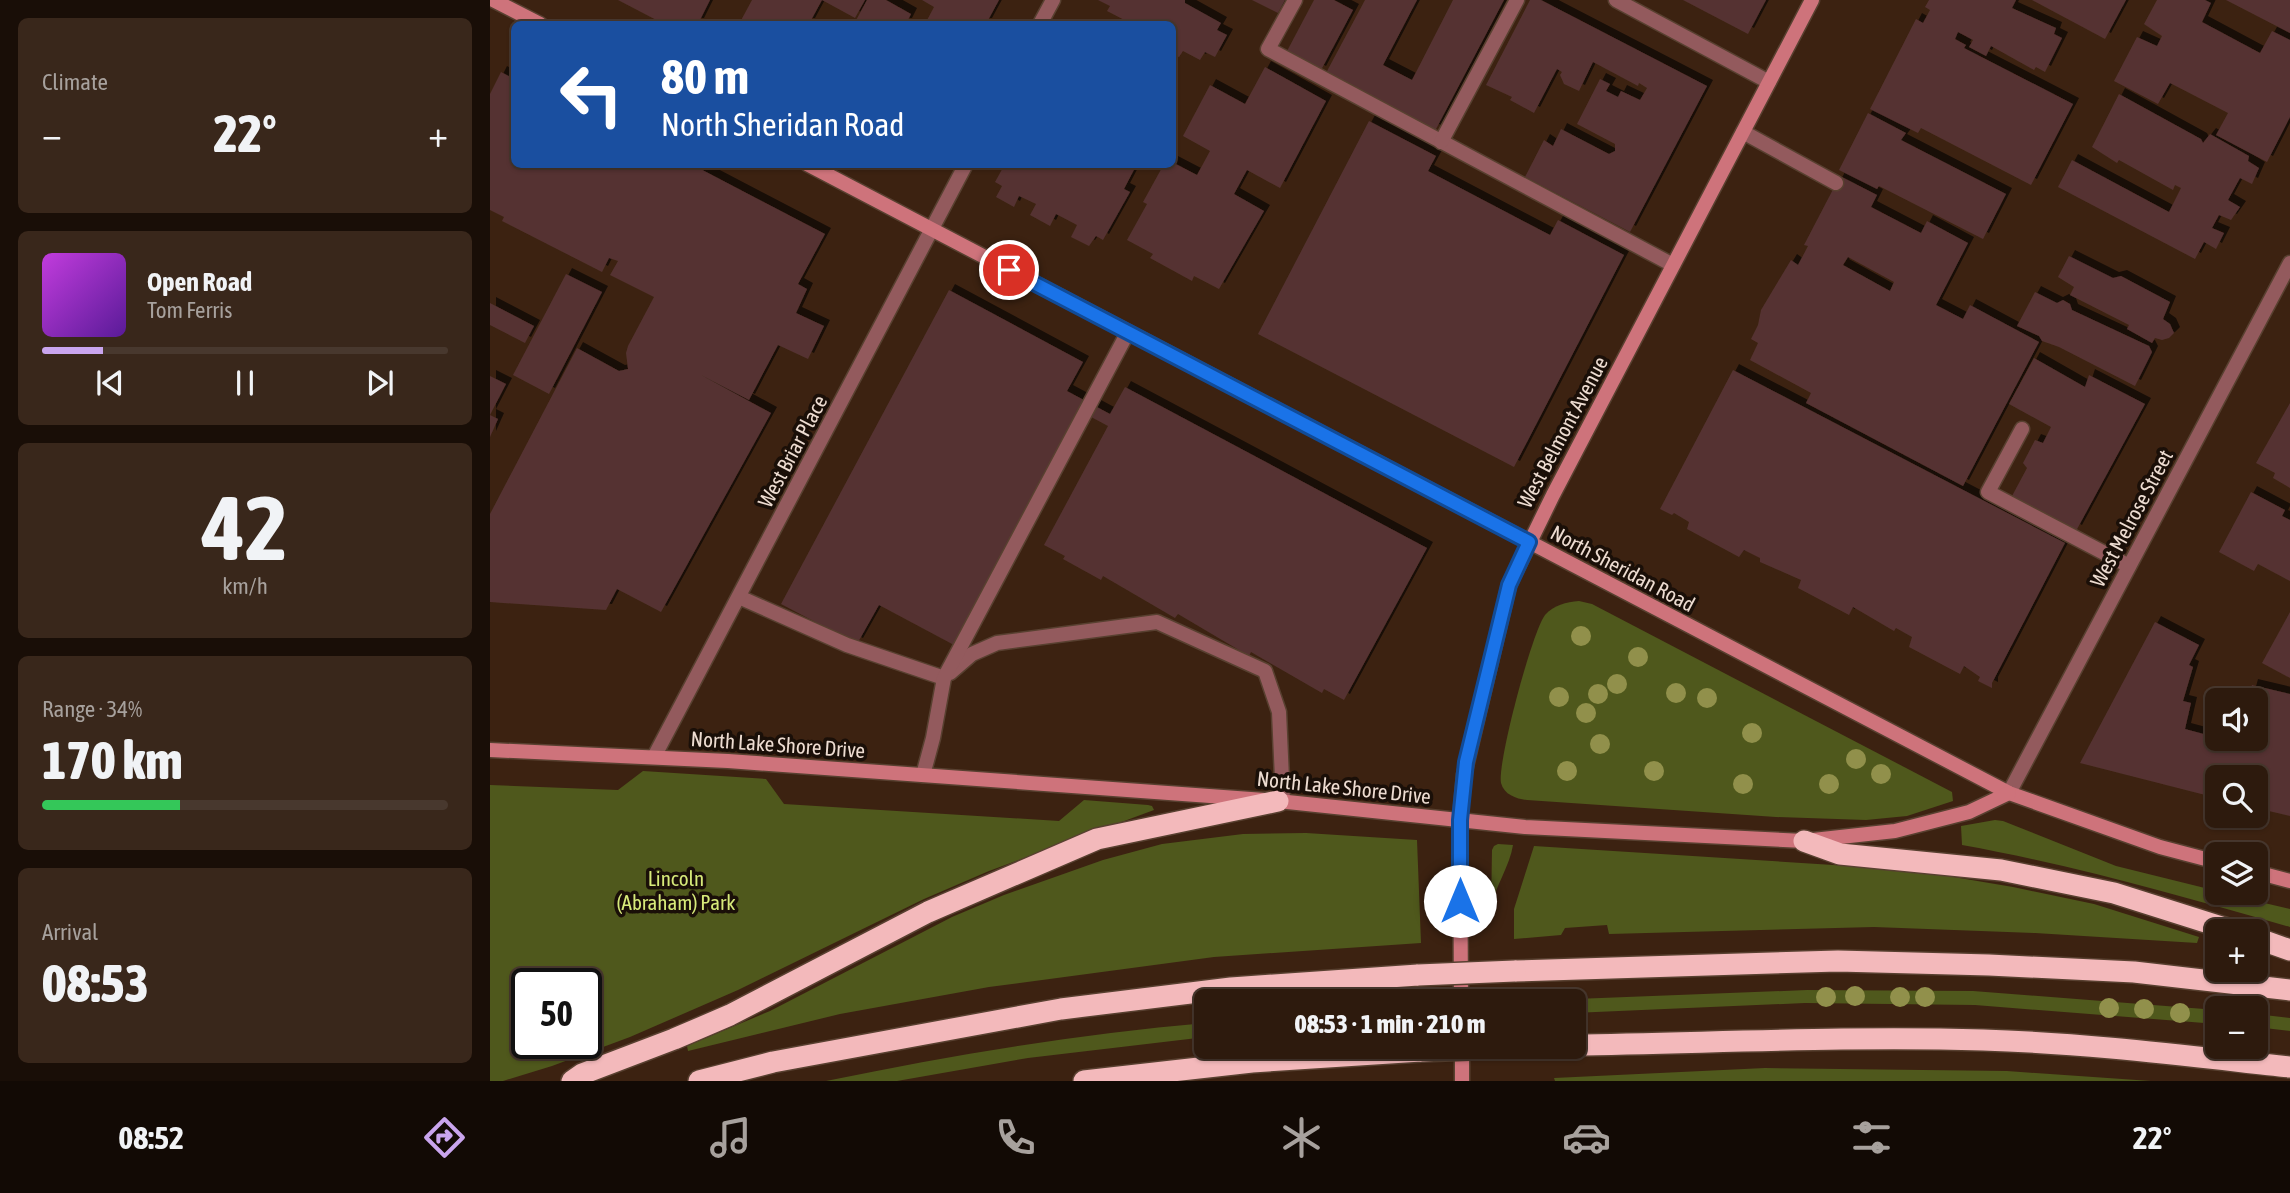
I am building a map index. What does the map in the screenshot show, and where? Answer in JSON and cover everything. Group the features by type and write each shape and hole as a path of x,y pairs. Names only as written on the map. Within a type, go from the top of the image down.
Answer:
{"highway":[{"path":"572,1081 582,1074 674,1040 730,1015 928,912 1097,839 1280,801"},
{"path":"1804,841 1840,854 2001,870 2114,893 2205,922"},
{"path":"2268,942 2290,950"},
{"path":"699,1081 773,1062 1061,1009 1231,988 1418,975 1838,961 2134,972 2290,990"},
{"path":"1586,1045 1882,1039 1984,1040 2104,1047 2290,1067"},
{"path":"1084,1081 1298,1059"}],"main road":[{"path":"493,0 534,21"},
{"name":"West Belmont Avenue","path":"1461,989 1460,820 1466,762 1509,585 1812,0"},
{"name":"North Sheridan Road","path":"815,168 2009,793"},
{"name":"North Lake Shore Drive","path":"490,750 654,757 1280,801 1525,827 1804,841 1895,831 1969,812 2009,793"},
{"path":"2009,793 2160,847 2205,859"},
{"path":"2268,875 2290,881"},
{"path":"1462,1059 1462,1081"}],"street":[{"path":"1043,21 1054,0"},
{"path":"1294,0 1268,49 1673,265"},
{"path":"1441,142 1517,0"},
{"path":"1616,0 1769,82"},
{"path":"1743,132 1836,183"},
{"name":"West Briar Place","path":"654,757 964,168"},
{"name":"West Melrose Street","path":"2009,793 2290,263"},
{"path":"923,775 944,678 1128,332"},
{"path":"2022,429 1988,492 2129,566"},
{"path":"739,597 847,645 944,678"},
{"path":"944,678 972,654 997,643 1157,622 1265,671 1279,712 1280,801"}],"green space":[{"path":"1579,601 1592,604 1952,792 1953,801 1907,816 1866,820 1776,817 1527,800 1511,796 1501,783 1501,771 1532,646 1545,615 1560,605"},
{"name":"Lincoln (Abraham) Park","path":"643,771 766,779 784,804 1059,821 1084,800 1148,805 1154,810 989,871 924,899 738,990 602,1047 602,968 511,968 511,1059 571,1059 503,1081 490,1081 490,785 618,790"},
{"path":"2003,821 2116,866 2205,888 2205,903 2086,872 1962,845 1961,826"},
{"path":"1306,833 1417,840 1421,943 1214,957 989,987 840,1014 688,1051 687,1046 770,1011 952,917 1004,895 1103,860 1162,844 1243,834"},
{"path":"1498,844 1513,845 1491,908 1492,850"},
{"path":"1534,846 1912,870 2094,904 2199,937 2197,943 1874,927 1609,934 1607,925 1565,928 1561,935 1514,939 1514,909"},
{"path":"2268,904 2290,909 2290,927 2211,905"},
{"path":"1807,990 1973,991 2205,1009 2205,1023 1975,1005 1805,1003 1586,1012 1586,999"},
{"path":"2268,1015 2290,1018 2290,1031 2268,1028"},
{"path":"1194,1024 1194,1038 1028,1058 897,1081 826,1081 1015,1046"},
{"path":"1765,1068 2007,1071 2151,1081 1555,1081 1554,1078"}],"building":[{"path":"618,0 710,0 700,21 658,21"},
{"path":"752,0 822,0 811,21 741,21"},
{"path":"822,0 865,0 855,18"},
{"path":"867,0 886,0 911,14 908,21 856,21"},
{"path":"922,0 999,0 988,21 927,21 934,7"},
{"path":"1098,0 1185,0 1185,3 1221,23 1217,30 1227,35 1215,57 1205,52 1200,60 1183,51 1179,57 1176,56 1176,21 1126,21 1107,11 1110,6"},
{"path":"1252,0 1285,0 1278,13"},
{"path":"1314,0 1334,0 1353,10 1320,72 1286,53"},
{"path":"1365,0 1417,0 1383,65 1412,80 1453,0 1504,0 1435,131 1326,73"},
{"path":"1530,0 1541,0 1707,86 1630,232 1525,177 1544,140 1553,146 1561,129 1609,154 1615,151 1615,144 1577,124 1600,79 1610,84 1606,91 1618,97 1621,91 1640,100 1647,88 1639,83 1638,86 1593,62 1579,91 1564,84 1560,75 1562,72 1557,69 1534,113 1510,100 1512,97 1486,85"},
{"path":"1683,0 1766,0 1748,34"},
{"path":"1929,0 2016,0 2012,8 2056,28 2054,34 2062,38 2045,72 2036,67 2034,70 1991,46 1986,56 1969,47 1973,40 1958,32 1955,39 1966,45 1964,48 2073,104 2031,185 1921,128 1918,133 1870,109 1916,19 1923,23 1930,10 1925,7"},
{"path":"2032,0 2126,0 2105,39"},
{"path":"2157,0 2205,0 2211,3 2202,22 2260,53 2272,31 2290,40 2290,117 2267,162 2216,135 2228,113 2170,83 2158,104 2114,81 2137,37 2157,46 2162,36 2144,24"},
{"path":"2226,0 2290,0 2290,33"},
{"path":"1265,67 1326,101 1280,188 1247,170 1234,194 1264,211 1219,289 1194,276 1192,281 1150,258 1153,254 1127,240 1147,204 1143,202 1162,168 1176,168 1176,164 1197,175 1210,151 1183,136 1210,85 1245,104"},
{"path":"501,72 511,77 511,168 699,168 825,234 798,284 807,289 796,313 824,326 808,359 778,345 749,400 701,375 771,413 661,612 617,589 606,610 490,602 490,514 577,348 619,371 628,369 628,346 654,297 610,275 618,261 609,258 602,272 502,221 504,217 490,210 490,94"},
{"path":"2119,94 2201,139 2203,143 2210,134 2249,156 2248,161 2259,168 2252,184 2240,178 2228,200 2240,207 2231,220 2219,215 2212,228 2224,233 2216,249 2204,242 2195,259 2058,187 2072,160 2169,212 2181,188 2175,185 2173,190 2119,160 2117,163 2092,147"},
{"path":"1868,113 1906,133 1901,140 2006,194 1983,239 1879,186 1877,189 1839,170"},
{"path":"1369,121 1436,156 1428,171 1550,235 1558,220 1624,255 1514,467 1258,334"},
{"path":"1003,168 1135,168 1124,189 1130,192 1103,240 1096,236 1089,246 1071,237 1077,225 1056,214 1050,226 1030,215 1036,204 1019,196 1014,207 996,197 1002,186 995,182"},
{"path":"1840,176 1877,195 1871,207 1921,233 1927,221 1968,243 1936,305 1963,319 1970,305 2039,342 1963,486 1806,403 1811,393 1750,360 1758,343 1751,339 1761,310 1791,260 1798,265 1808,246 1804,245","holes":["1848,257 1894,282 1890,291 1843,265"]},
{"path":"2069,256 2113,278 2121,276 2170,302 2163,319 2170,324 2174,333 2162,340 2155,338 2152,343 2127,329 2129,325 2070,295 2074,287 2058,277"},
{"path":"566,274 602,292 549,394 513,375"},
{"path":"949,290 1083,362 1067,391 1110,414 1125,387 1427,548 1344,700 1324,689 1322,693 1251,652 1249,656 1178,614 1175,618 1103,576 1101,580 1044,545 1108,426 1078,410 954,645 879,605 857,644 781,604"},
{"path":"2035,292 2057,303 2063,300 2070,304 2072,310 2149,346 2152,352 2135,386 2017,326"},
{"path":"490,303 534,326 525,343 490,325"},
{"path":"2034,358 2085,387 2089,375 2145,404 2076,531 2012,496 2027,468 2023,463 2035,440 2043,443 2051,427 2009,404"},
{"path":"1733,370 2065,543 1992,683 1992,688 1978,681 1980,677 1964,666 1960,674 1909,647 1912,637 1896,628 1894,631 1853,607 1849,615 1798,588 1801,580 1760,562 1760,558 1744,550 1739,557 1687,529 1689,522 1660,509"},
{"path":"490,376 506,384 490,415"},
{"path":"2290,403 2290,488 2273,478 2275,473 2256,463"},
{"path":"490,415 498,419 490,437"},
{"path":"2251,492 2285,510 2282,516 2290,520 2290,581 2258,564 2254,571 2219,552"},
{"path":"2290,612 2290,678 2262,663"},
{"path":"2155,622 2199,645 2189,665 2193,667 2183,701 2191,703 2185,729 2205,734 2205,751 2268,751 2268,689 2290,694 2290,816 2268,811 2268,765 2205,765 2205,795 2080,763"}],"route":[{"path":"1009,270 1529,542 1509,585 1466,762 1460,820 1460,901"}]}
